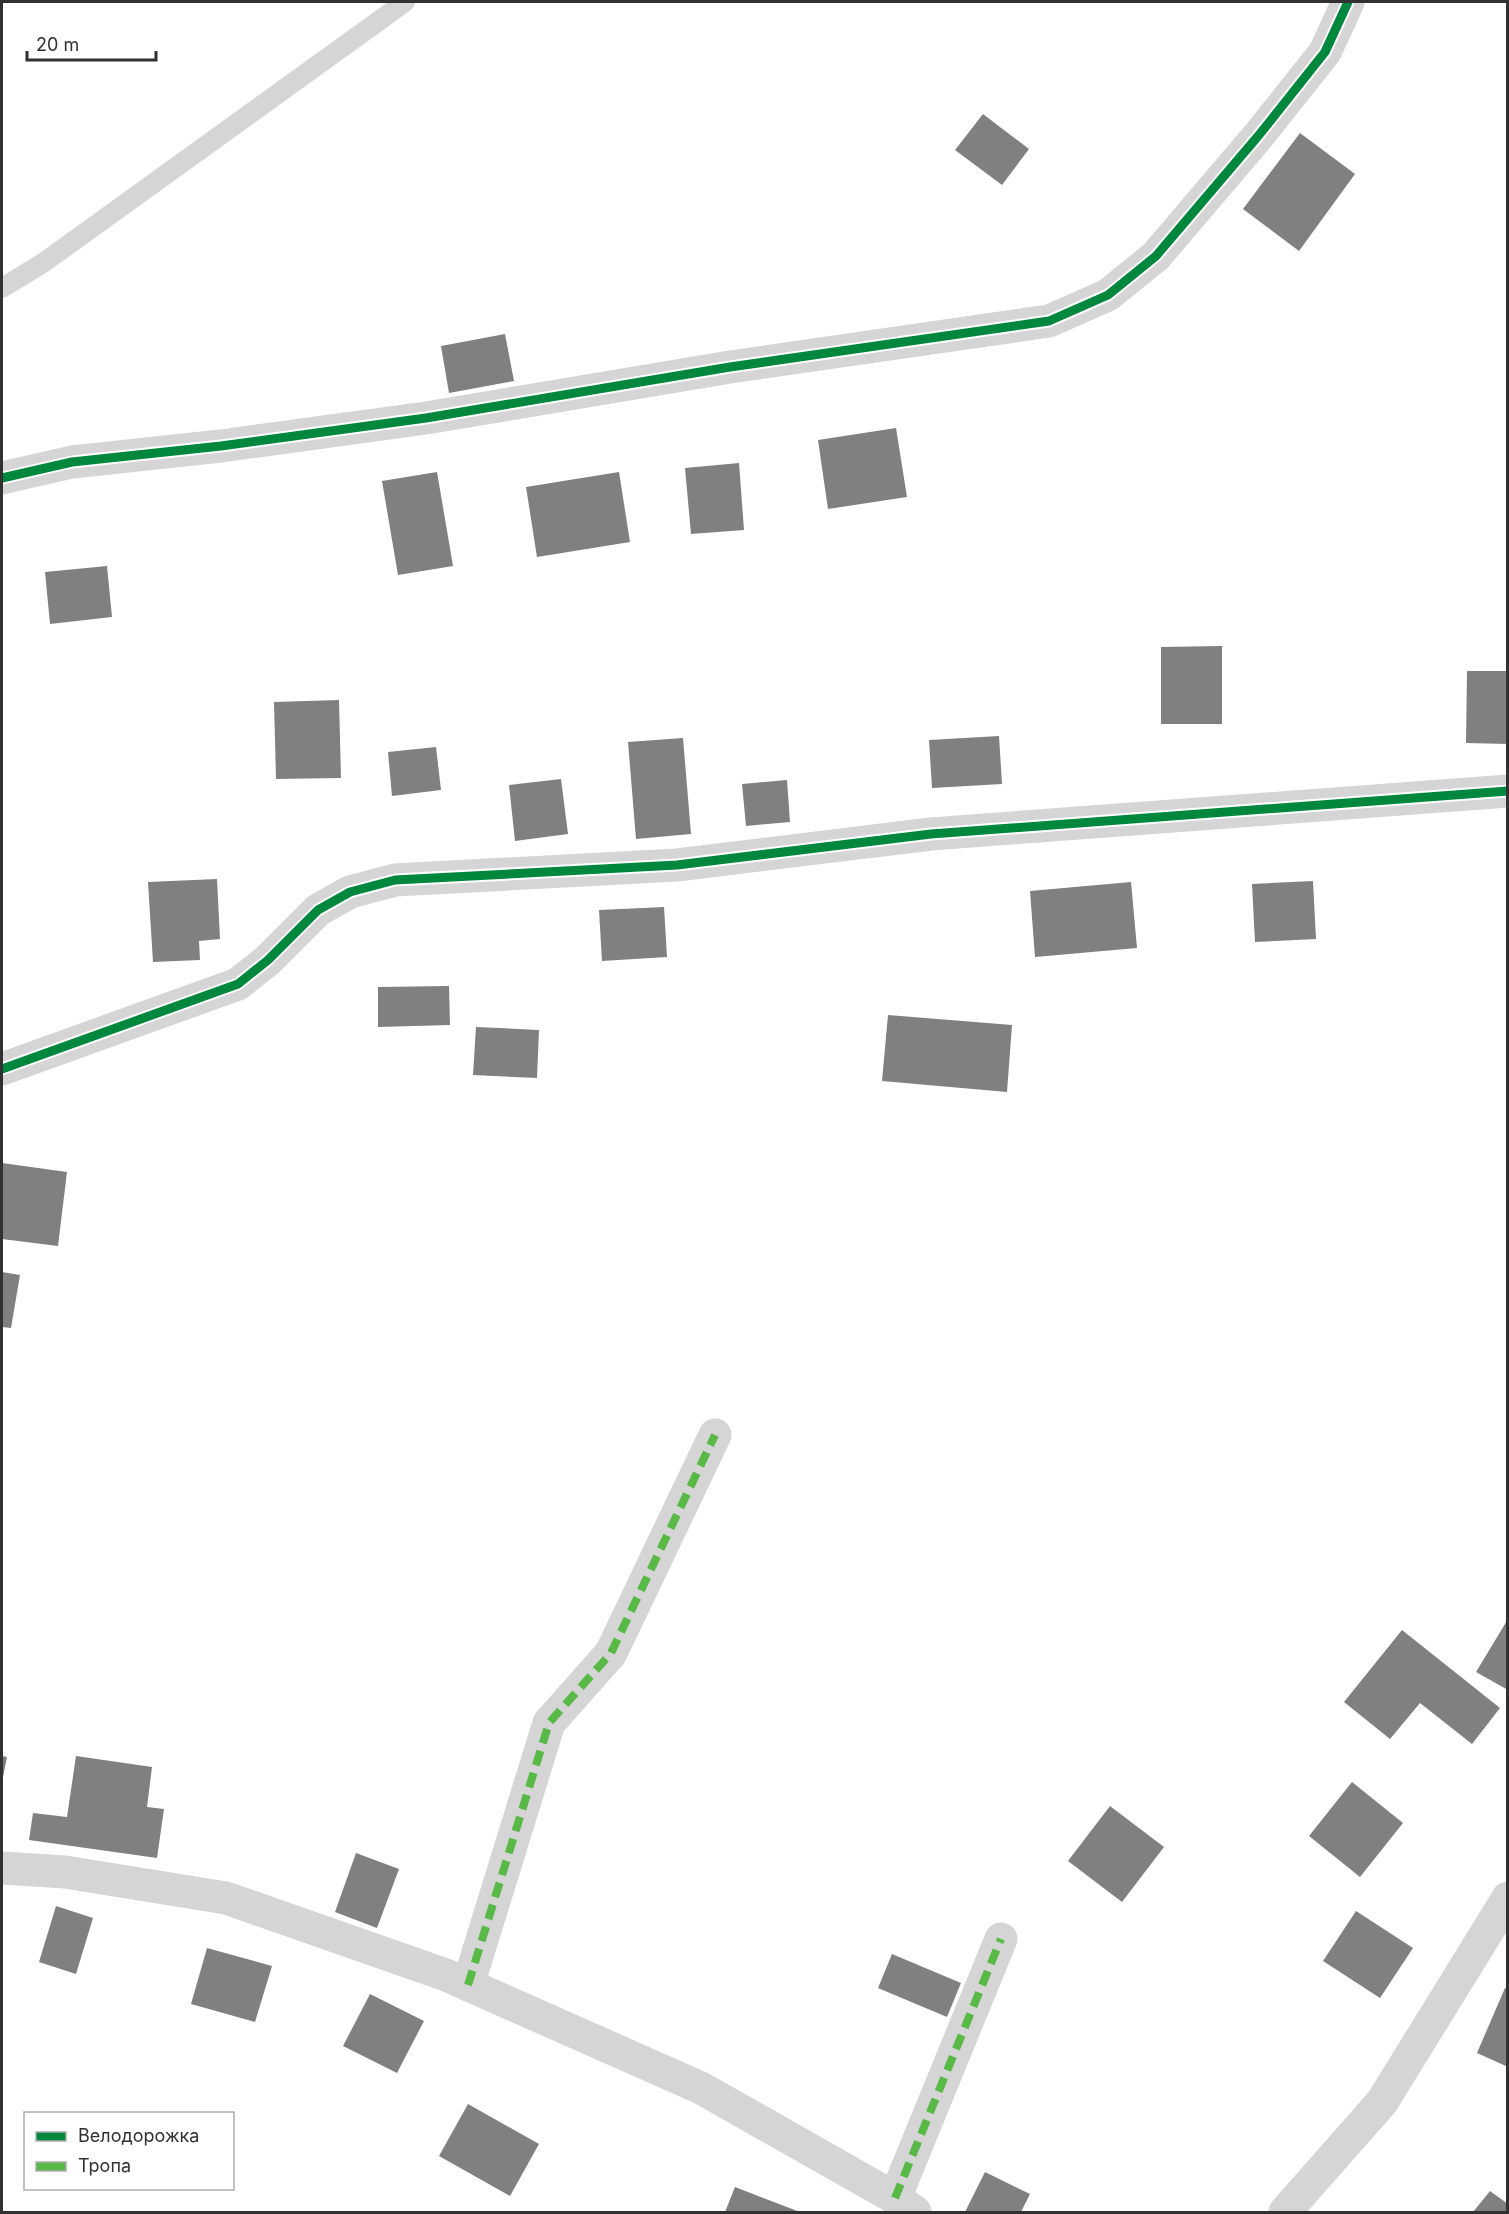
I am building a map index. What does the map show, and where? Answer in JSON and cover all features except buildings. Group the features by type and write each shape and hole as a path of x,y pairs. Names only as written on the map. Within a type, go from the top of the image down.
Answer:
{"street":[{"path":"2,478 72,462 220,446 426,418 730,367 1049,321 1108,295 1156,256 1259,135 1325,52 1348,2"},
{"path":"2,1069 238,984 268,960 318,910 350,892 395,880 677,865 931,834 1508,791"},
{"path":"468,1985 549,1723 611,1653 715,1435"},
{"path":"2,1868 65,1872 226,1898 446,1975 701,2088 905,2205 1001,1939"},
{"path":"1285,2212 1382,2102 1508,1898"}],"lane":[{"path":"2,288 43,263 405,2"}],"marked path":[{"path":"468,1985 549,1723 611,1653 715,1435"},
{"path":"895,2198 1001,1939"}],"cycle path":[{"path":"2,478 72,462 221,446 426,418 730,367 1049,321 1108,295 1156,256 1259,135 1325,52 1348,2"},
{"path":"2,1069 238,984 268,960 318,910 350,892 395,880 677,865 931,834 1508,791"}]}
